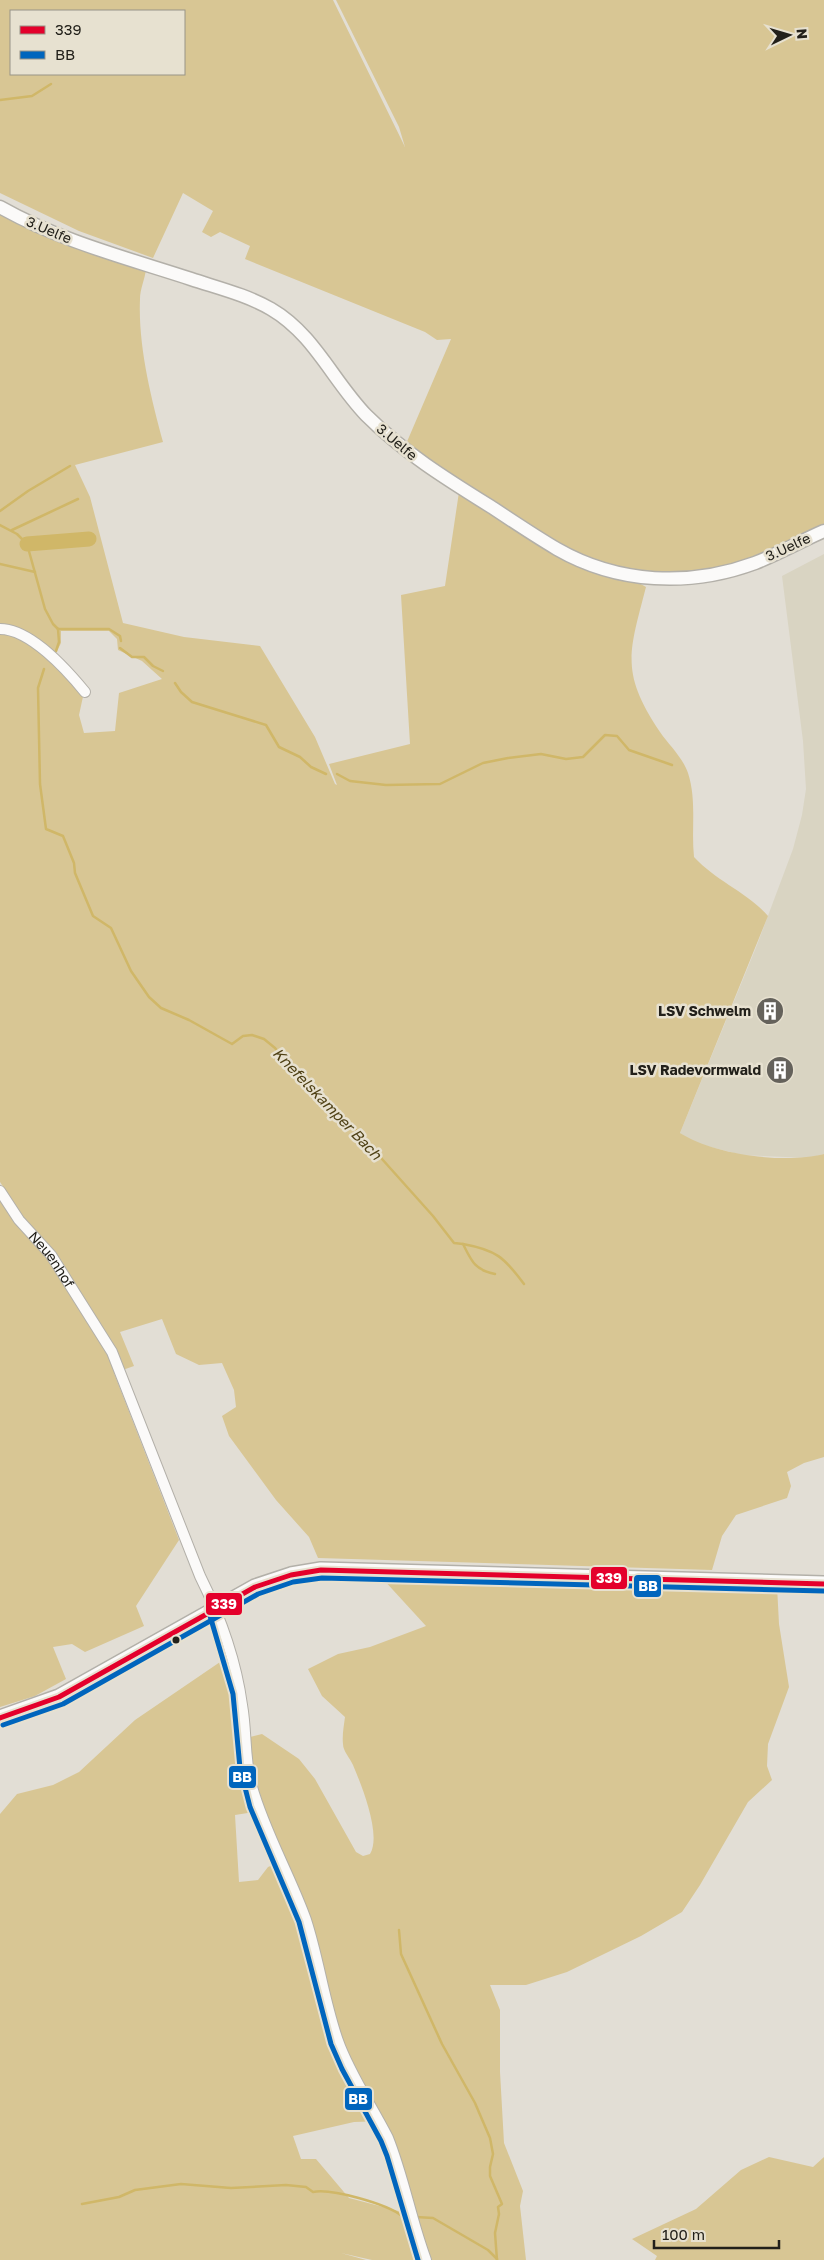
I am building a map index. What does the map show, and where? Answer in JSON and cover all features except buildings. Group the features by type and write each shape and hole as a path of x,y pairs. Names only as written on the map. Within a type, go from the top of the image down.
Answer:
{"main road":[{"path":"0,1718 59,1697 215,1608 267,1582 291,1575 321,1570 824,1584"}],"street":[{"name":"3.Uelfe","path":"0,207 44,230 232,292 272,310 292,325 308,341 364,412 403,449 558,549 596,567 610,572 655,579 700,577 756,562 824,531"},
{"path":"0,629 13,631 36,644 53,658 85,692"},
{"name":"Neuenhof","path":"0,1191 19,1220 51,1255 112,1352 196,1568 215,1608 233,1662 240,1693 244,1718 246,1763 257,1804 306,1921 332,2021 343,2055 388,2138 399,2167 411,2215 426,2260"}],"shaded area":[{"path":"0,0 333,0 405,147 399,127 336,0 824,0 824,525 749,559 709,570 681,573 652,573 595,562 539,533 406,444 451,339 437,340 425,332 245,259 250,246 220,232 211,237 202,232 213,211 183,193 153,258 79,231 0,193"},
{"path":"0,211 43,233 146,269 140,295 141,335 150,389 163,442 75,465 90,497 123,623 184,637 260,646 315,737 335,784 337,785 329,764 410,744 401,595 445,586 459,492 532,539 577,564 630,579 646,587 632,646 634,677 647,711 683,762 688,773 693,804 694,857 712,873 751,900 768,916 680,1133 694,1141 711,1147 750,1156 790,1158 824,1154 824,1457 804,1463 787,1472 791,1486 787,1498 736,1515 722,1536 712,1570 318,1558 309,1537 276,1500 229,1436 222,1416 236,1407 234,1390 222,1363 199,1365 176,1354 162,1319 120,1332 134,1366 114,1373 179,1540 136,1606 144,1626 85,1652 72,1644 53,1647 66,1679 35,1696 0,1707 0,1197 16,1219 22,1215 0,1182 0,630 27,639 13,630 0,628","holes":["61,631 109,631 117,639 118,650 142,661 162,679 119,693 115,731 84,733 79,715 84,692 57,662 40,648 54,657 61,643"]},
{"path":"824,554 824,1154 809,1158 742,1155 695,1143 680,1133 757,945 793,849 802,815 806,789 803,741 782,576"},
{"path":"382,1578 702,1588 777,1586 779,1624 789,1687 768,1744 767,1766 772,1780 748,1802 700,1885 682,1912 641,1936 567,1972 526,1985 490,1985 500,2010 500,2072 504,2143 523,2191 520,2206 526,2260 432,2260 418,2225 405,2172 384,2121 354,2122 293,2136 301,2159 316,2159 349,2198 406,2213 422,2260 372,2260 341,2253 366,2260 0,2260 0,1814 17,1794 53,1785 79,1772 135,1720 223,1660 233,1683 238,1740 262,1734 299,1759 315,1779 356,1852 363,1856 370,1854 374,1835 372,1822 361,1784 343,1747 345,1717 322,1696 308,1669 338,1654 370,1647 426,1626","holes":["246,1782 280,1862 268,1867 258,1880 239,1882 235,1815 254,1812"]},
{"path":"769,2157 813,2167 824,2157 824,2260 655,2260 657,2256 632,2239 696,2209 741,2170"}],"waterway":[{"path":"0,100 32,96 51,84"},
{"path":"0,511 28,491 70,466"},
{"path":"12,530 78,499"},
{"path":"0,525 17,534 27,544 45,609 58,629"},
{"path":"27,544 89,539"},
{"path":"0,564 35,572"},
{"path":"58,629 109,629 120,636 121,641"},
{"name":"Knefelskamper Bach","path":"56,651 59,642 58,629"},
{"path":"120,648 132,657 144,657 153,666 163,671"},
{"name":"Knefelskamper Bach","path":"44,669 38,688 40,784 46,829 63,836 74,863 75,873 93,916 111,928 131,971 149,997 161,1008 189,1020 232,1044 243,1036 252,1035 264,1039 275,1048 298,1077 348,1121 433,1216 454,1243 463,1244 469,1256 478,1267 495,1274"},
{"path":"175,683 181,692 192,702 266,725 279,747 300,757 311,767 326,774"},
{"path":"337,774 350,781 386,785 440,784 483,763 508,758 541,754 566,759 583,757 605,735 617,736 629,750 672,765"},
{"name":"Knefelskamper Bach","path":"463,1244 492,1252 505,1261 524,1284"},
{"path":"399,1930 401,1954 442,2044 475,2103 490,2138 493,2154 490,2176 502,2204 498,2207 499,2214 495,2233 497,2260"},
{"path":"82,2204 119,2197 135,2190 181,2184 231,2188 286,2185 306,2187 313,2192 332,2192 359,2198 395,2211 402,2216"},
{"path":"416,2217 433,2218 488,2250 497,2259"}],"transit line":[{"name":"339","path":"0,1718 59,1697 255,1587 291,1575 321,1570 824,1584"},
{"name":"BB","path":"3,1725 63,1704 258,1594 293,1582 322,1578 824,1591"},
{"name":"BB","path":"208,1609 233,1694 240,1768 250,1807 299,1922 331,2044 387,2156 418,2260"}],"place":[{"name":"LSV Schwelm","path":"770,1011"},
{"name":"LSV Radevormwald","path":"780,1070"}]}
